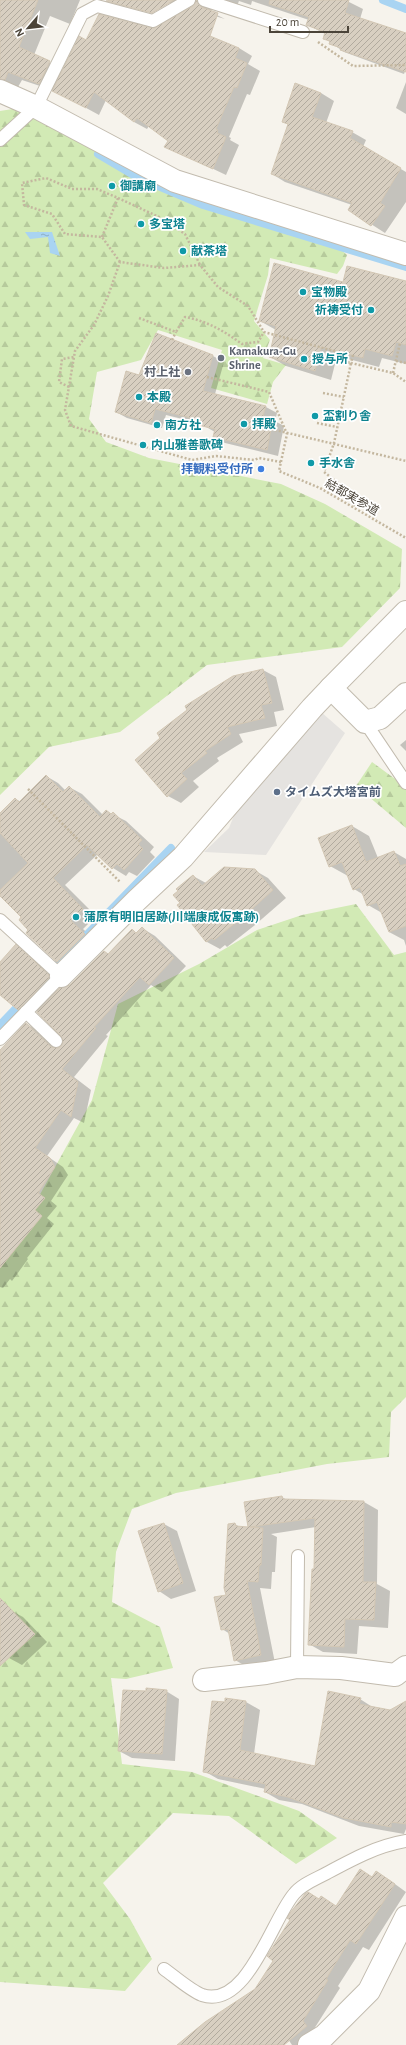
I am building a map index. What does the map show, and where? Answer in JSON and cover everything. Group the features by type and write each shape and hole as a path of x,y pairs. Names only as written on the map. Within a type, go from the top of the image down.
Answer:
{"street":[{"path":"0,91 36,107 175,180 406,254"},
{"path":"61,976 137,900 183,857 312,708 406,612"},
{"path":"331,688 365,722 380,718 406,694"},
{"path":"204,1680 266,1673 297,1667 341,1668 394,1675 406,1668"},
{"path":"321,2042 369,1990 406,1917"}],"lane":[{"path":"0,140 36,107 82,14 97,6 153,21 189,0"},
{"path":"204,0 303,32"},
{"path":"365,722 406,783"},
{"path":"0,920 61,976 0,1039"},
{"path":"26,1012 56,1041"},
{"path":"297,1667 298,1556"},
{"path":"164,1969 202,1995 217,1996 228,1993 240,1983 269,1939 294,1894 304,1885 368,1851 406,1841"}],"path":[{"path":"303,32 353,66 406,65"},
{"path":"200,265 164,268 120,262 102,237 65,234 52,214 24,205 22,183 46,178 72,189 97,189 159,217 185,234 200,265 218,288 248,306 264,332 334,351 333,359 393,373 406,382"},
{"path":"102,237 118,198"},
{"path":"120,262 108,296 94,325 75,351 65,410 71,426 192,460 216,456 254,460 259,458 281,462 287,434 269,392 207,377"},
{"path":"172,340 185,317 200,320 220,329 242,344 258,342 264,332"},
{"path":"139,318 176,332"},
{"path":"393,373 400,344"},
{"path":"353,356 334,444 324,472 356,497 353,508"},
{"path":"69,387 59,382 62,359 74,357"},
{"path":"396,361 406,363"},
{"path":"323,393 344,397"},
{"path":"317,423 337,427"},
{"path":"271,429 406,461"},
{"name":"結都実参道","path":"281,462 279,470 320,488 406,538"},
{"path":"28,789 137,900"}],"green space":[{"path":"25,107 82,139 114,167 326,236 347,255 343,266 337,274 270,258 268,275 254,321 270,340 263,358 286,365 273,382 267,404 211,388 222,350 158,330 141,360 97,372 89,419 106,442 149,458 281,484 325,504 402,549 400,588 342,647 207,665 120,732 49,747 0,795 0,111"},
{"path":"372,762 406,787 406,828 356,786"},
{"path":"356,904 394,955 406,952 406,1397 391,1412 389,1457 327,1464 176,1493 132,1509 116,1552 112,1602 160,1627 173,1668 126,1679 111,1678 122,1764 192,1772 299,1811 337,1838 296,1864 229,1816 173,1813 103,1883 130,1919 152,1959 125,1991 0,1982 0,1267 92,1100 118,1004 199,964 257,930 302,915"}],"shaded area":[{"name":"タイムズ大塔宮前","path":"321,712 345,733 266,855 204,852 229,828 237,808"}],"water":[{"path":"25,232 52,232 60,256 50,253 48,237 30,239"}],"building":[{"path":"0,0 38,0 19,47 50,61 39,84 8,72 5,80 0,79"},
{"path":"174,0 152,13 106,1"},
{"path":"197,0 201,7 218,13 210,36 239,48 235,58 247,63 237,88 234,87 216,129 218,130 217,133 226,137 213,169 164,147 168,141 137,118 134,122 94,92 86,108 52,91 79,36 86,40 99,14 154,28 193,6"},
{"path":"270,0 349,0 345,13 406,33 406,72 340,50 341,48 329,44 330,41 323,39 325,32 306,25 309,17 269,4"},
{"path":"295,83 321,93 312,117 353,131 350,138 401,168 380,203 385,206 371,226 348,210 352,203 271,174 288,124 282,122"},
{"path":"274,263 343,282 347,266 406,281 406,345 396,342 392,356 365,349 363,358 321,347 315,371 269,357 276,326 259,321"},
{"path":"156,333 213,355 203,391 266,406 263,416 273,418 267,450 213,437 215,429 198,425 199,420 155,409 151,423 115,412 126,371 139,375"},
{"path":"263,669 272,703 261,705 265,718 227,727 231,734 205,751 207,753 181,773 187,779 167,797 135,760 160,738 157,733 187,710 185,706 233,676"},
{"path":"46,775 63,792 69,786 100,817 106,810 111,814 113,812 142,840 138,844 143,849 124,870 117,864 112,869 87,845 53,878 83,909 71,921 85,934 57,962 26,933 28,930 19,920 21,917 0,896 0,890 28,863 0,833 0,813 15,798 19,802"},
{"path":"352,825 366,862 394,851 400,866 406,864 406,926 389,932 377,902 367,906 360,887 353,890 342,862 329,867 318,838"},
{"path":"224,867 255,869 273,890 242,918 214,940 212,938 206,942 177,905 180,903 173,895 178,891 176,889 193,875 202,886"},
{"path":"142,927 174,958 149,985 140,977 94,1027 96,1028 62,1069 78,1082 71,1117 61,1110 35,1148 50,1158 55,1167 38,1193 45,1198 35,1210 42,1216 0,1268 0,1050 26,1023 51,1047 58,1048 61,1046 63,1042 61,1036 37,1012 60,988 70,985 104,951 108,954 132,929 136,933"},
{"path":"16,944 49,975 49,978 18,1010 0,995 0,962"},
{"path":"282,1496 283,1499 364,1501 363,1582 376,1582 374,1620 345,1619 344,1647 308,1645 312,1569 314,1569 315,1518 250,1527 263,1528 261,1565 259,1565 258,1582 247,1581 261,1655 234,1661 228,1629 221,1630 214,1597 226,1595 224,1588 228,1524 235,1523 236,1526 248,1527 244,1502"},
{"path":"164,1523 183,1583 158,1592 138,1531"},
{"path":"0,1598 35,1634 0,1666"},
{"path":"146,1688 167,1690 162,1754 118,1751 123,1690 146,1691"},
{"path":"328,1691 361,1698 359,1704 390,1710 406,1701 406,1824 391,1822 391,1827 344,1818 288,1797 264,1792 266,1784 203,1772 212,1701 225,1702 225,1698 246,1701 240,1750 315,1766"},
{"path":"360,1869 372,1877 376,1871 395,1884 356,1944 350,1940 303,2021 307,2026 284,2045 177,2045 205,2022 255,1989 273,1961 267,1956 290,1920 287,1918 305,1894 308,1892 319,1899 321,1896 336,1906"}],"waterway":[{"path":"383,0 406,9"},
{"path":"98,154 137,177 203,205 406,267"},
{"path":"41,982 171,848"},
{"path":"0,1025 23,1001"}],"place":[{"name":"御講廟","path":"112,186"},
{"name":"多宝塔","path":"141,224"},
{"name":"献茶塔","path":"183,251"},
{"name":"宝物殿","path":"303,292"},
{"name":"祈祷受付","path":"371,310"},
{"name":"Kamakura-Gu Shrine","path":"221,358"},
{"name":"授与所","path":"304,359"},
{"name":"村上社","path":"188,372"},
{"name":"本殿","path":"139,397"},
{"name":"盃割り舎","path":"315,416"},
{"name":"拝殿","path":"244,424"},
{"name":"南方社","path":"157,425"},
{"name":"内山雅善歌碑","path":"143,445"},
{"name":"手水舎","path":"311,463"},
{"name":"拝観料受付所","path":"261,469"},
{"name":"タイムズ大塔宮前","path":"277,792"},
{"name":"蒲原有明旧居跡(川端康成仮寓跡)","path":"76,917"}]}
